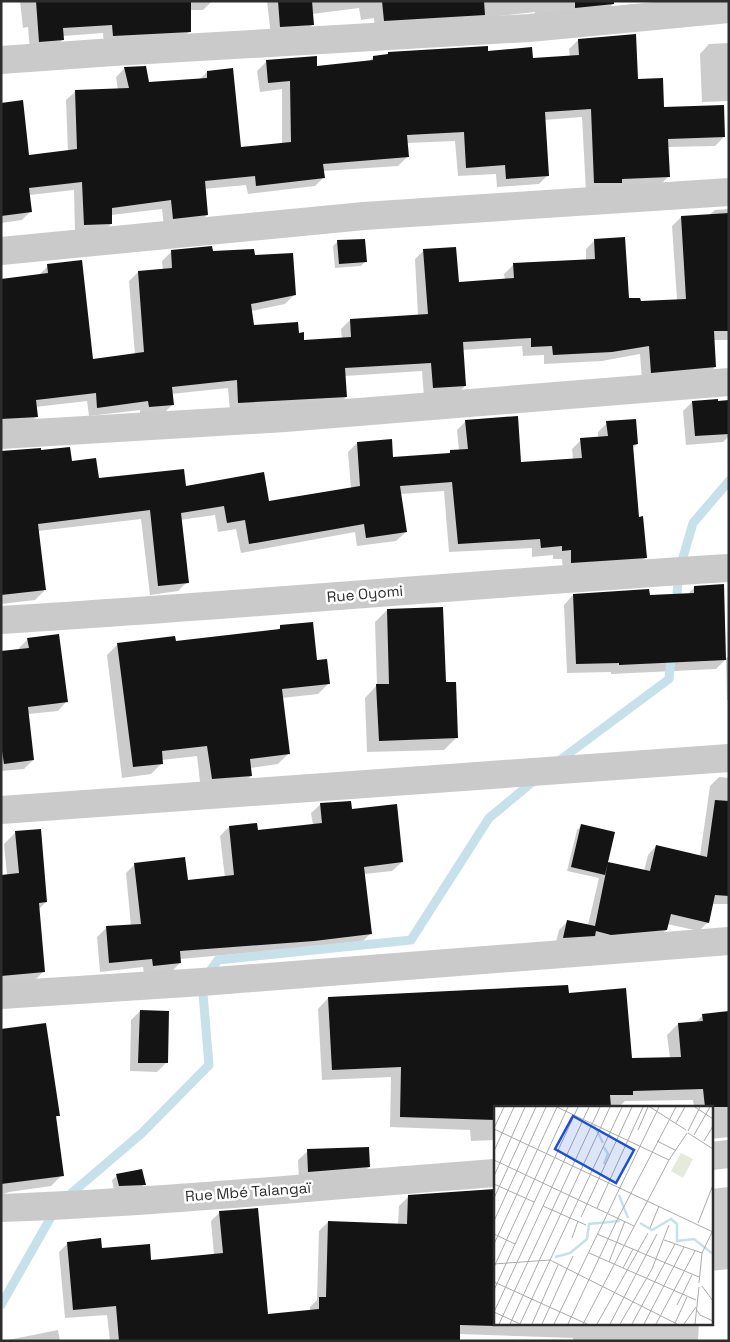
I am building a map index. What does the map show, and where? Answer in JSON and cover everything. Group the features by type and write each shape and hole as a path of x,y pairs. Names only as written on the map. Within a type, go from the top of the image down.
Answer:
{"street":[{"path":"1,60 529,28 729,9"},
{"path":"1,251 364,216 729,192"},
{"path":"1,435 285,418 729,382"},
{"name":"Rue Oyomi","path":"1,620 164,610 590,576 729,568"},
{"path":"1,810 729,758"},
{"path":"1,995 202,982 729,941"},
{"path":"712,1156 729,1154"},
{"name":"Rue Mbé Talangaï","path":"1,1208 152,1199 494,1172"}],"building":[{"path":"36,1 191,1 191,32 113,36 112,25 63,28 64,40 39,42"},
{"path":"278,1 312,1 314,25 280,27"},
{"path":"382,1 484,1 485,15 384,21"},
{"path":"575,1 614,1 614,4 575,8"},
{"path":"636,34 638,79 663,78 664,107 724,105 725,137 668,139 670,177 622,179 622,183 594,183 591,109 545,112 549,176 506,179 505,165 466,168 464,132 407,135 409,157 323,164 325,178 256,186 255,176 205,181 208,215 173,219 171,200 112,208 112,224 84,225 82,182 29,188 32,212 1,216 1,103 23,100 29,155 77,149 75,90 129,88 124,67 146,66 149,82 207,78 207,71 233,68 241,147 291,142 290,81 268,83 266,60 317,56 317,66 373,60 373,56 388,54 388,52 488,46 488,51 532,47 533,58 579,55 578,39"},
{"path":"729,213 729,331 714,331 716,367 651,373 649,346 612,352 553,355 552,346 531,347 531,338 463,342 466,386 433,388 431,363 345,368 347,397 238,403 237,380 172,387 174,405 149,407 148,401 97,408 96,393 36,400 38,417 1,419 1,279 48,273 47,264 82,260 93,359 144,352 138,271 172,268 171,250 212,246 213,251 254,249 255,255 293,253 296,295 251,304 254,325 298,322 299,333 304,332 304,340 351,337 350,319 428,314 423,249 456,247 459,282 514,278 513,263 595,259 594,239 625,237 629,298 640,298 641,301 686,299 681,216"},
{"path":"365,239 367,262 339,264 337,240"},
{"path":"718,399 718,401 729,400 729,434 695,436 692,401"},
{"path":"518,416 521,462 582,458 580,438 608,436 606,421 636,419 638,444 633,445 639,517 643,516 647,558 571,563 571,550 562,551 562,546 541,548 540,539 458,544 452,482 400,486 407,532 366,538 364,524 249,544 245,520 227,523 224,506 181,513 189,583 158,586 150,510 38,524 46,590 1,595 1,451 70,447 72,461 96,458 99,478 184,469 186,486 264,472 269,501 360,486 357,442 392,439 393,457 450,453 450,450 468,449 465,420"},
{"path":"724,584 726,660 619,665 619,663 576,664 573,594 649,589 650,595 694,593 694,586"},
{"path":"443,607 446,682 456,682 458,738 379,741 376,684 389,684 387,609"},
{"path":"313,622 317,660 327,659 330,684 282,689 290,754 250,759 252,776 212,779 207,746 162,751 163,764 133,767 117,643 175,636 176,641 280,629 280,625"},
{"path":"59,634 68,702 28,707 34,760 4,764 1,744 1,651 29,648 27,638"},
{"path":"715,800 729,801 729,896 715,895 709,923 671,914 667,930 611,935 596,931 595,936 563,938 567,920 595,926 608,862 650,871 656,845 707,857"},
{"path":"351,801 352,809 397,804 403,862 364,867 372,934 314,941 180,951 181,963 153,966 152,959 109,963 106,926 141,924 134,863 185,857 188,880 234,875 229,826 257,823 258,830 322,823 320,803"},
{"path":"581,824 615,832 605,875 571,867"},
{"path":"41,829 47,902 39,903 45,972 1,976 1,875 19,873 15,831"},
{"path":"568,985 569,993 626,988 632,1058 681,1057 678,1023 703,1021 702,1014 729,1011 729,1107 705,1106 703,1089 633,1091 633,1095 610,1095 611,1106 494,1106 494,1120 400,1117 401,1067 332,1070 328,997"},
{"path":"140,1010 169,1011 168,1063 138,1063"},
{"path":"46,1023 60,1116 56,1116 64,1176 1,1184 1,1029"},
{"path":"369,1147 370,1167 308,1172 307,1149"},
{"path":"142,1169 146,1185 119,1186 116,1174"},
{"path":"494,1189 495,1326 460,1325 460,1341 119,1341 116,1306 73,1310 67,1242 101,1238 102,1248 150,1244 151,1260 223,1253 219,1211 258,1208 268,1314 319,1309 319,1297 326,1297 328,1221 407,1224 408,1195"}],"waterway":[{"path":"676,605 679,571 693,523 729,481"},
{"path":"556,763 669,679 672,650"},
{"path":"67,1197 142,1133 209,1065 202,982 218,960 411,940 489,818 536,779"},
{"path":"1,1305 55,1210"}]}
